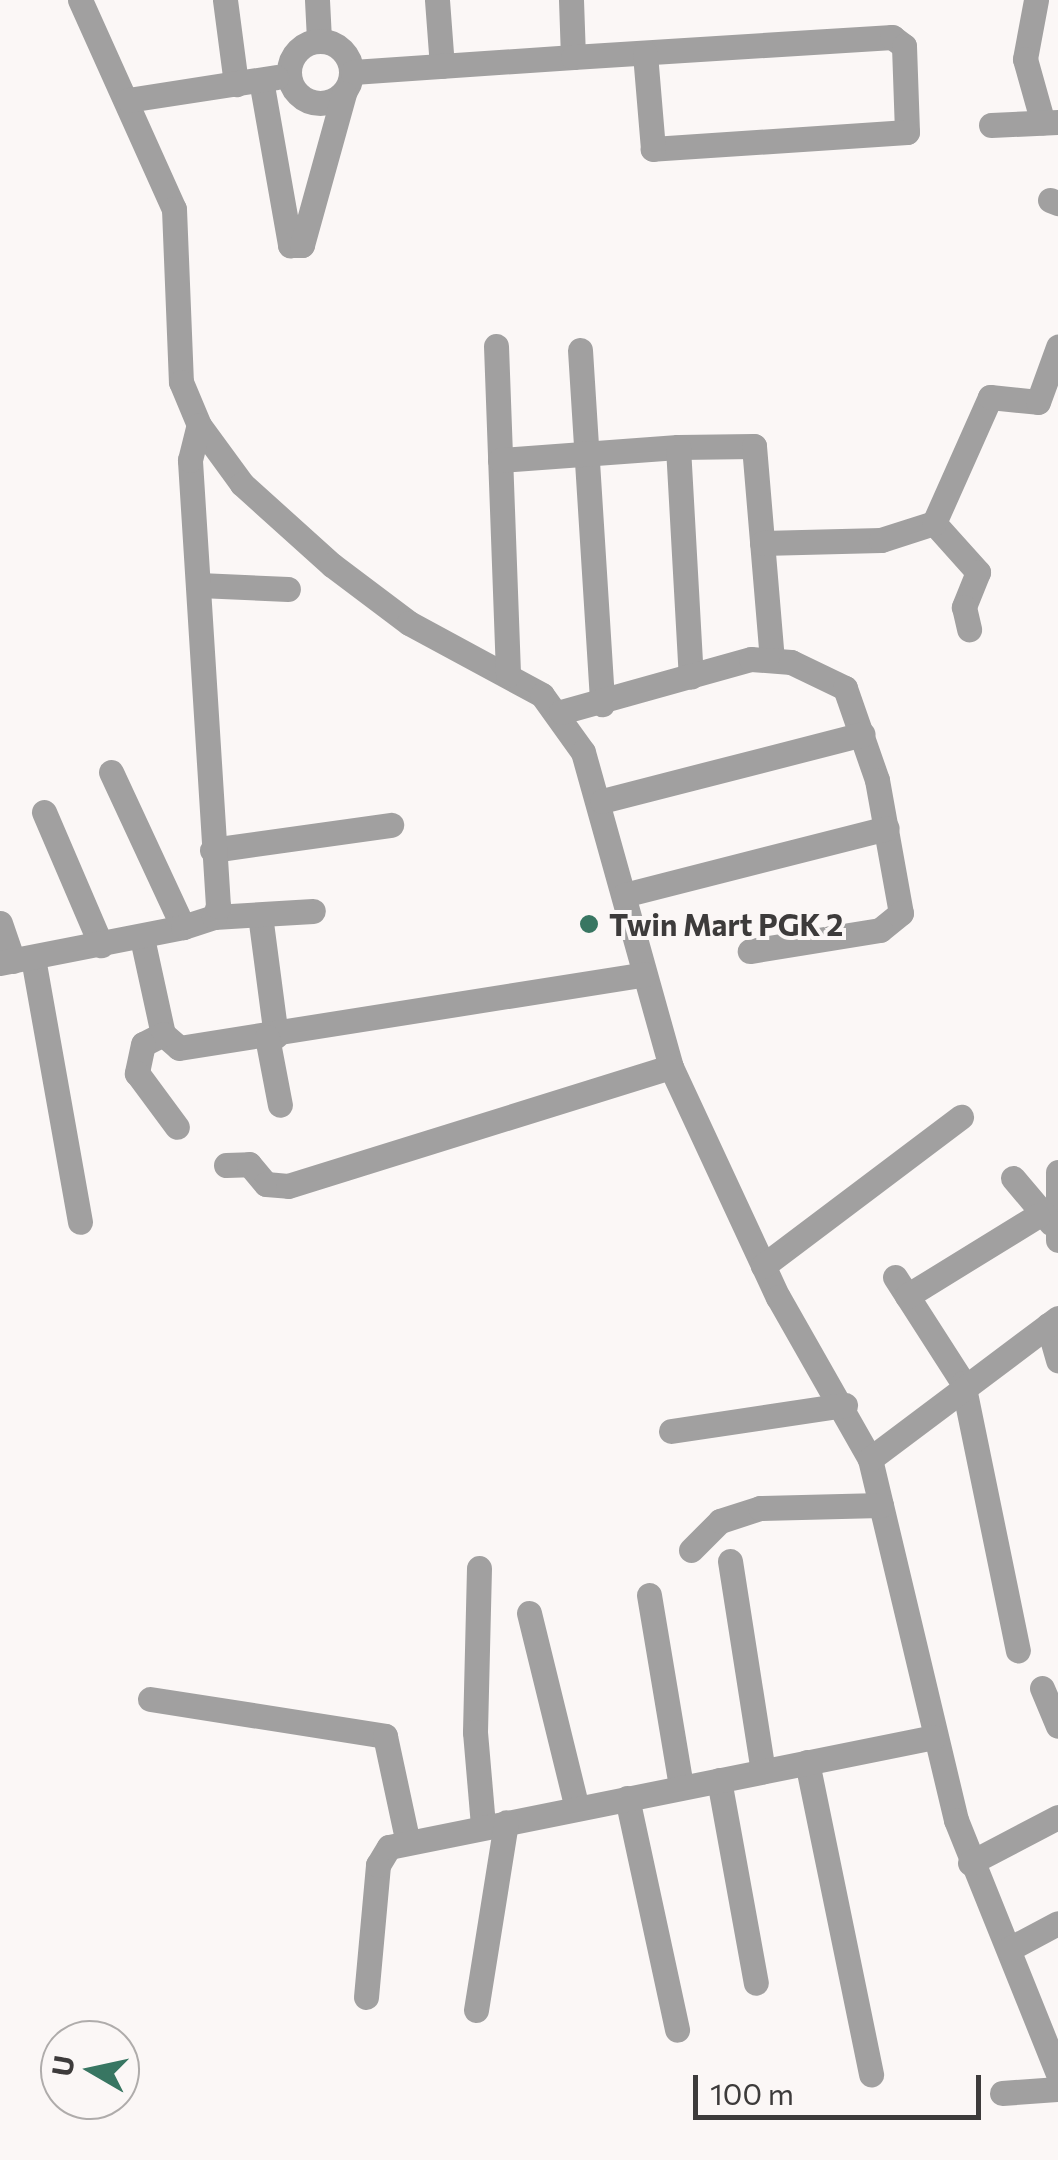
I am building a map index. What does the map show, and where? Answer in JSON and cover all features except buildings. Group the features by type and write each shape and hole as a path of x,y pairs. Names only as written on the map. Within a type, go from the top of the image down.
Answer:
{"street":[{"path":"80,0 174,209 181,382 199,425 242,484 332,565 410,623 508,675 561,712 602,801 671,1067 763,1266 845,1406 870,1460 934,1737 970,1863 1058,2074"},
{"path":"225,0 290,246 302,245 348,83 342,48 318,40 296,51 288,76 300,97 322,104 348,83 442,66 645,52 892,36 904,46 906,132 654,149 645,52"},
{"path":"317,0 318,40"},
{"path":"437,0 442,66"},
{"path":"571,0 573,57"},
{"path":"991,125 1050,122 1024,59 1036,0"},
{"path":"128,100 288,76"},
{"path":"496,346 508,675"},
{"path":"762,542 882,540 934,523 984,406 997,395 1038,402 1058,347"},
{"path":"580,350 602,704"},
{"path":"199,425 190,460 214,916"},
{"path":"500,460 678,447 754,446 772,659"},
{"path":"678,447 691,677"},
{"path":"934,523 978,572 964,602 969,629"},
{"path":"199,585 288,589"},
{"path":"561,712 772,659 836,680 863,734 902,905 893,926 750,951"},
{"path":"602,801 863,734"},
{"path":"111,772 183,927"},
{"path":"44,812 101,945"},
{"path":"212,850 391,825"},
{"path":"624,895 886,828"},
{"path":"16,961 142,938 214,916 314,911"},
{"path":"260,915 280,1105"},
{"path":"0,923 16,961 80,1222"},
{"path":"142,938 163,1034 179,1048 644,974"},
{"path":"163,1034 143,1044 137,1073 176,1128"},
{"path":"226,1165 248,1164 266,1184 288,1186 671,1067"},
{"path":"763,1266 961,1118"},
{"path":"1050,1227 1058,1174"},
{"path":"1012,1178 1050,1227"},
{"path":"1018,1650 964,1383 901,1286 1050,1227"},
{"path":"870,1460 964,1383 1053,1322 1058,1361"},
{"path":"671,1431 845,1406"},
{"path":"691,1550 720,1521 760,1508 881,1504"},
{"path":"730,1561 763,1771"},
{"path":"476,2010 494,1824 480,1568"},
{"path":"649,1595 681,1788"},
{"path":"529,1612 577,1808"},
{"path":"1042,1688 1057,1721"},
{"path":"150,1699 385,1736 408,1843"},
{"path":"366,1996 380,1856 408,1843 934,1737"},
{"path":"807,1762 871,2075"},
{"path":"719,1780 756,1984"},
{"path":"627,1798 677,2030"},
{"path":"970,1863 1058,1817"},
{"path":"1009,1949 1058,1923"},
{"path":"1002,2094 1058,2089"}],"place":[{"name":"Twin Mart PGK 2","path":"589,924"}]}
